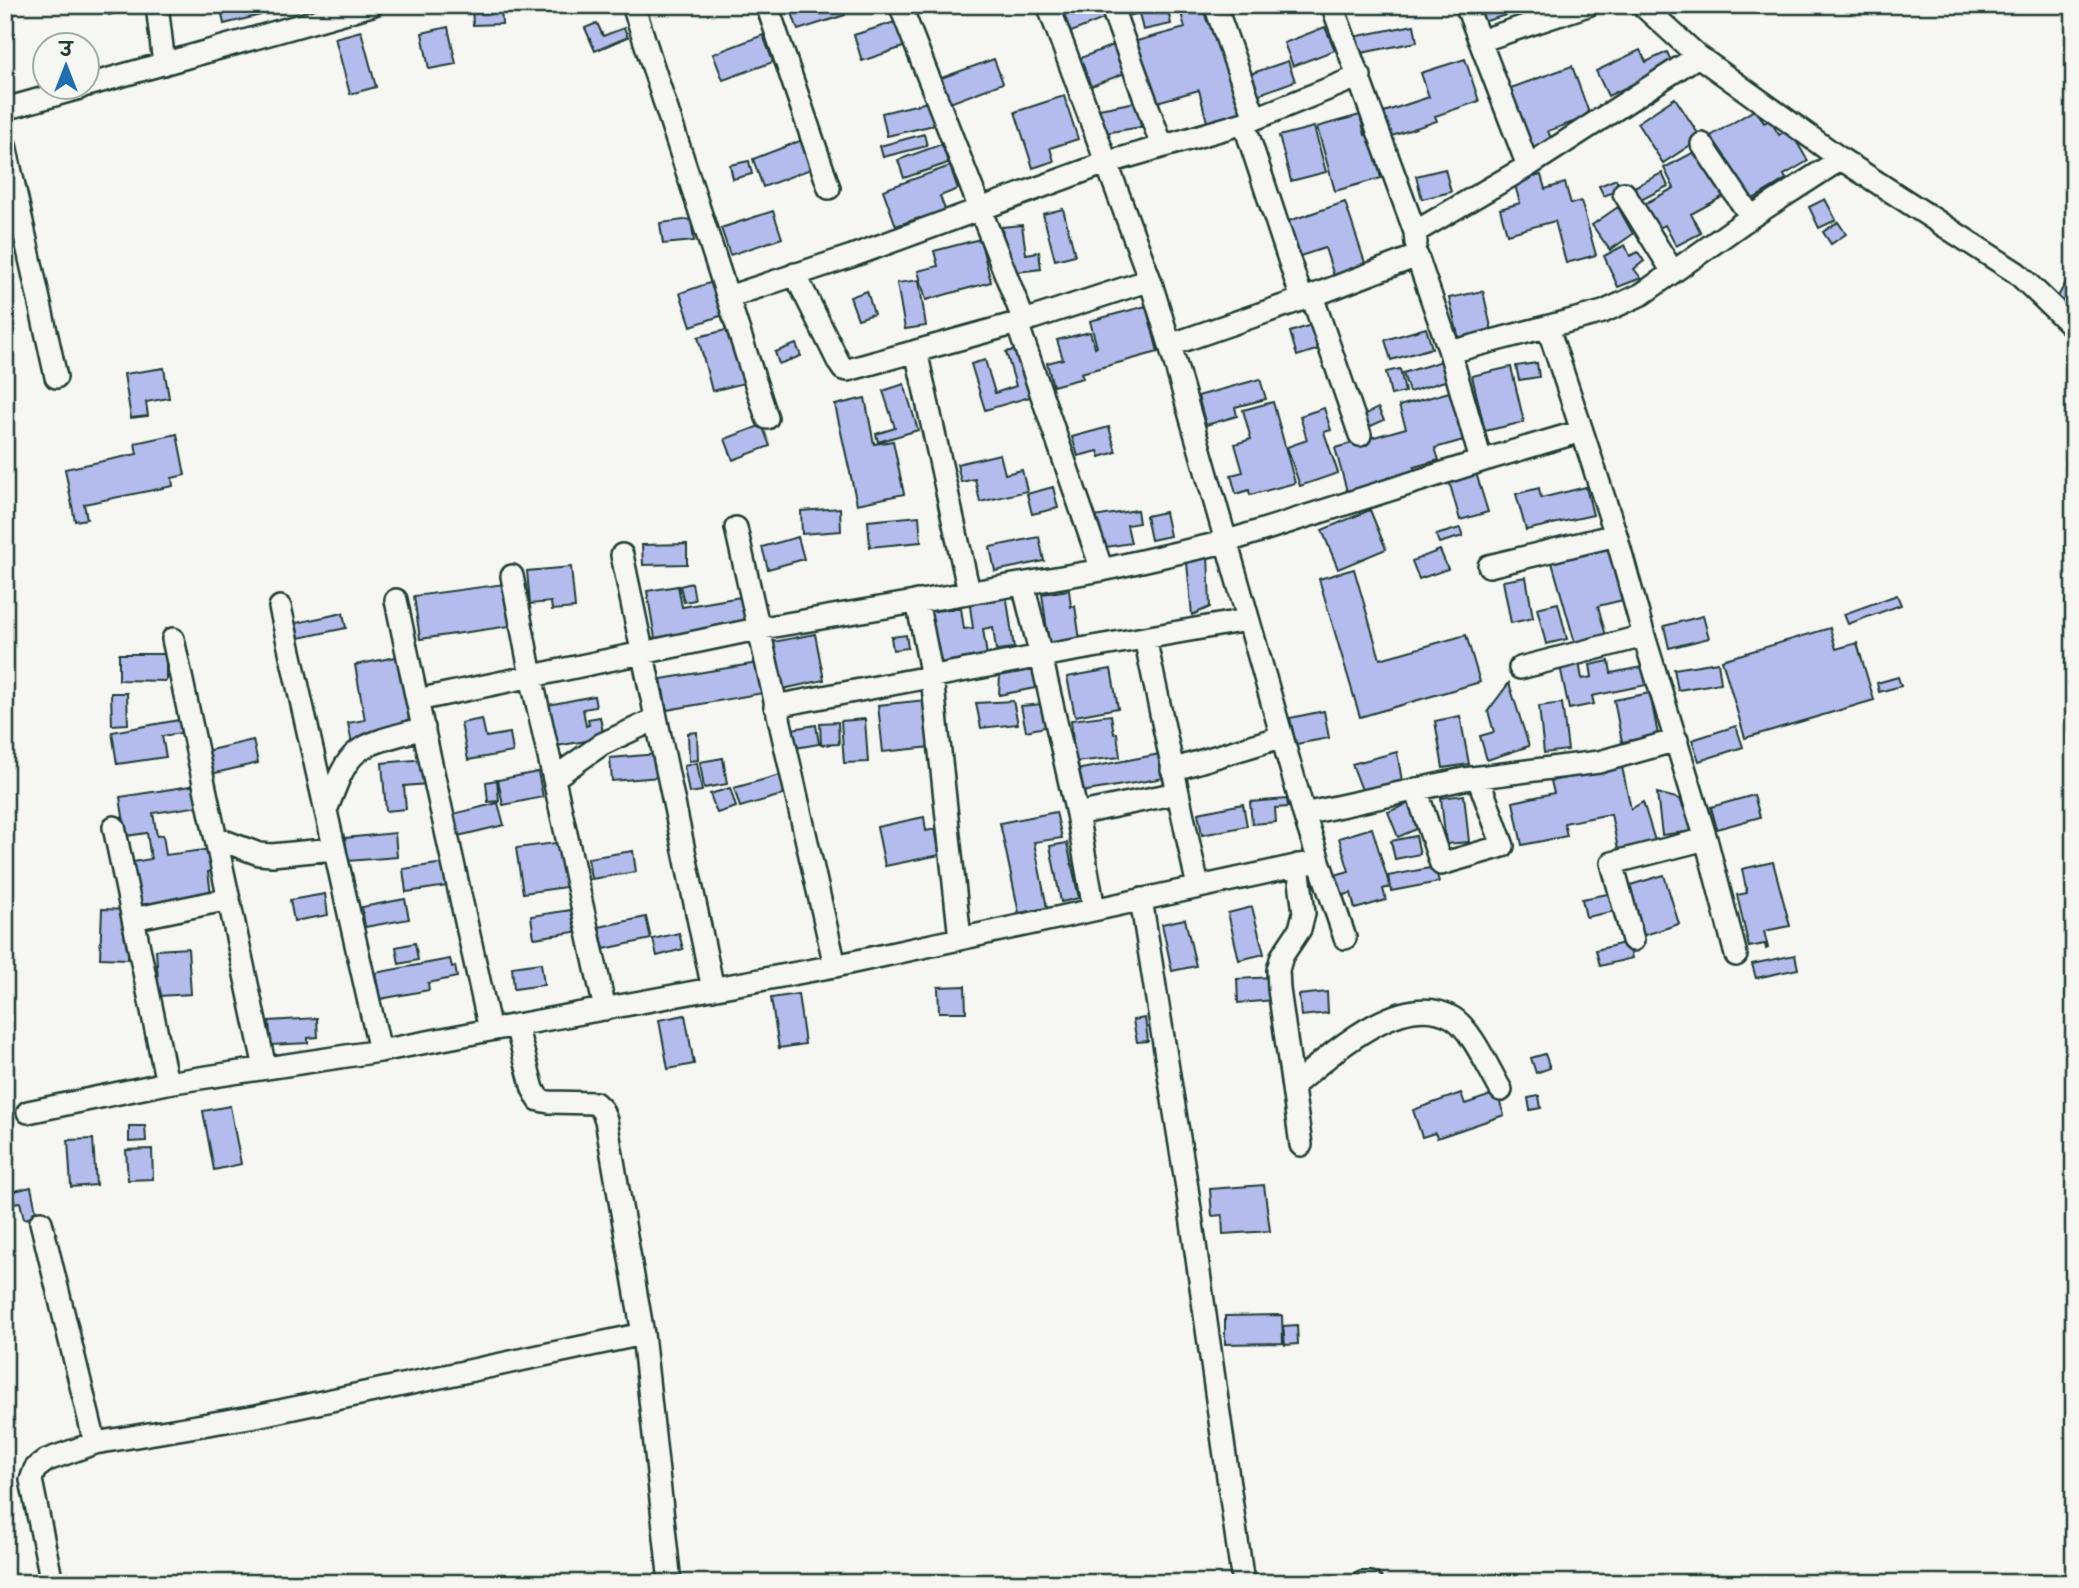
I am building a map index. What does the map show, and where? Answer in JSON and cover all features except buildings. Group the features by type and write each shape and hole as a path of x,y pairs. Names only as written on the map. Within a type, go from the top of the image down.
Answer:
{"street":[{"path":"157,5 164,64"},
{"path":"102,81 372,5"},
{"path":"633,5 767,418"},
{"path":"766,5 829,188"},
{"path":"900,5 1021,322 1102,570"},
{"path":"1048,5 1150,280 1281,737 1345,938"},
{"path":"1111,5 1162,146"},
{"path":"1214,5 1307,298 1360,435"},
{"path":"1332,5 1415,232 1417,256 1450,352 1481,461"},
{"path":"1466,5 1528,166"},
{"path":"1480,41 1588,5"},
{"path":"1642,5 1698,56 1841,159 2017,273 2074,328"},
{"path":"1415,232 1528,166 1698,56"},
{"path":"728,297 852,256 1106,163 1250,120 1360,76"},
{"path":"5,109 32,101"},
{"path":"1702,144 1751,217"},
{"path":"5,145 56,377"},
{"path":"1450,352 1603,312 1642,294 1751,217 1841,159"},
{"path":"1625,193 1673,272"},
{"path":"1170,345 1307,298 1417,256"},
{"path":"795,274 843,369 859,369 1021,322 1150,280"},
{"path":"1548,328 1616,535 1706,839 1736,955"},
{"path":"916,351 969,593"},
{"path":"417,700 757,628 1102,570 1225,542 1582,430"},
{"path":"736,527 835,966"},
{"path":"1489,566 1616,535"},
{"path":"622,555 713,989"},
{"path":"512,576 531,676 605,1009"},
{"path":"1023,584 1077,814 1094,909"},
{"path":"396,600 491,1030"},
{"path":"917,601 932,677 960,939"},
{"path":"280,607 380,1051"},
{"path":"775,706 1247,620"},
{"path":"1520,668 1644,636"},
{"path":"1145,638 1198,887"},
{"path":"173,639 265,1069"},
{"path":"554,778 602,744 656,719"},
{"path":"326,810 356,753 365,747 424,729"},
{"path":"1172,770 1281,737"},
{"path":"1304,814 1478,778 1599,762 1677,740"},
{"path":"1416,789 1441,864 1503,846 1478,778"},
{"path":"1077,814 1177,793"},
{"path":"114,827 167,1083"},
{"path":"216,838 259,854 334,849"},
{"path":"1633,940 1612,863 1706,839"},
{"path":"28,1112 167,1083 380,1051 835,966 1319,861"},
{"path":"1298,866 1304,913 1300,929 1282,956 1278,970 1301,1145"},
{"path":"133,919 229,899"},
{"path":"1141,899 1187,1188 1243,1583"},
{"path":"1293,1086 1350,1040 1387,1019 1417,1012 1437,1012 1455,1019 1470,1038 1501,1090"},
{"path":"516,1025 533,1089 539,1100 594,1103 602,1110 606,1120 643,1334 670,1583"},
{"path":"41,1222 96,1443"},
{"path":"52,1583 32,1480 35,1469 47,1460 96,1443 256,1416 643,1334"},
{"path":"1362,1583 1371,1583"}]}
